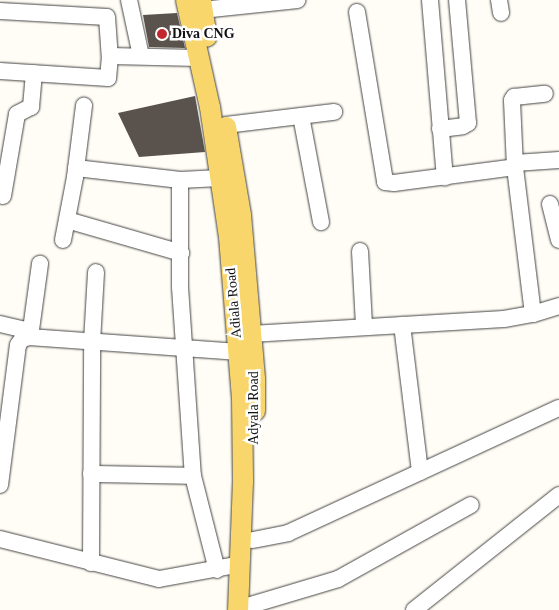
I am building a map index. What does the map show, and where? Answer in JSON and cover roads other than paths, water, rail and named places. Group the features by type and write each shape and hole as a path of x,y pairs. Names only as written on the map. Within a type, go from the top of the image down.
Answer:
{"main road":[{"name":"Adiala Road","path":"197,3 198,58 210,107 229,237 242,397 244,481 242,564 247,608"},
{"name":"Adyala Road","path":"197,3 226,125 241,216 255,379 253,540 247,608"}],"street":[{"path":"129,0 141,56"},
{"path":"197,3 297,0"},
{"path":"430,0 444,177"},
{"path":"440,129 466,125 468,120 457,0"},
{"path":"0,11 107,17 110,56 108,78 0,71"},
{"path":"356,12 386,182 394,183 444,177 559,160"},
{"path":"110,56 198,58"},
{"path":"3,191 17,114 31,107 34,73"},
{"path":"534,314 515,165 512,100 514,97 545,94"},
{"path":"63,240 76,168 84,106"},
{"path":"226,125 334,112"},
{"path":"301,116 321,222"},
{"path":"76,168 180,180 220,178"},
{"path":"180,180 180,287 194,476 217,570"},
{"path":"550,204 559,240"},
{"path":"67,220 181,253"},
{"path":"360,250 364,326"},
{"path":"0,485 18,344 30,334 40,264"},
{"path":"91,563 92,342 96,272"},
{"path":"251,334 504,319 534,314 559,306"},
{"path":"0,324 30,334 92,342 238,352"},
{"path":"402,325 420,472"},
{"path":"253,540 288,533 559,408"},
{"path":"91,474 194,476"},
{"path":"414,610 559,495"},
{"path":"247,608 338,579 471,505"},
{"path":"0,539 159,579 242,564"}],"place":[{"name":"Diva CNG","path":"162,34"}]}
